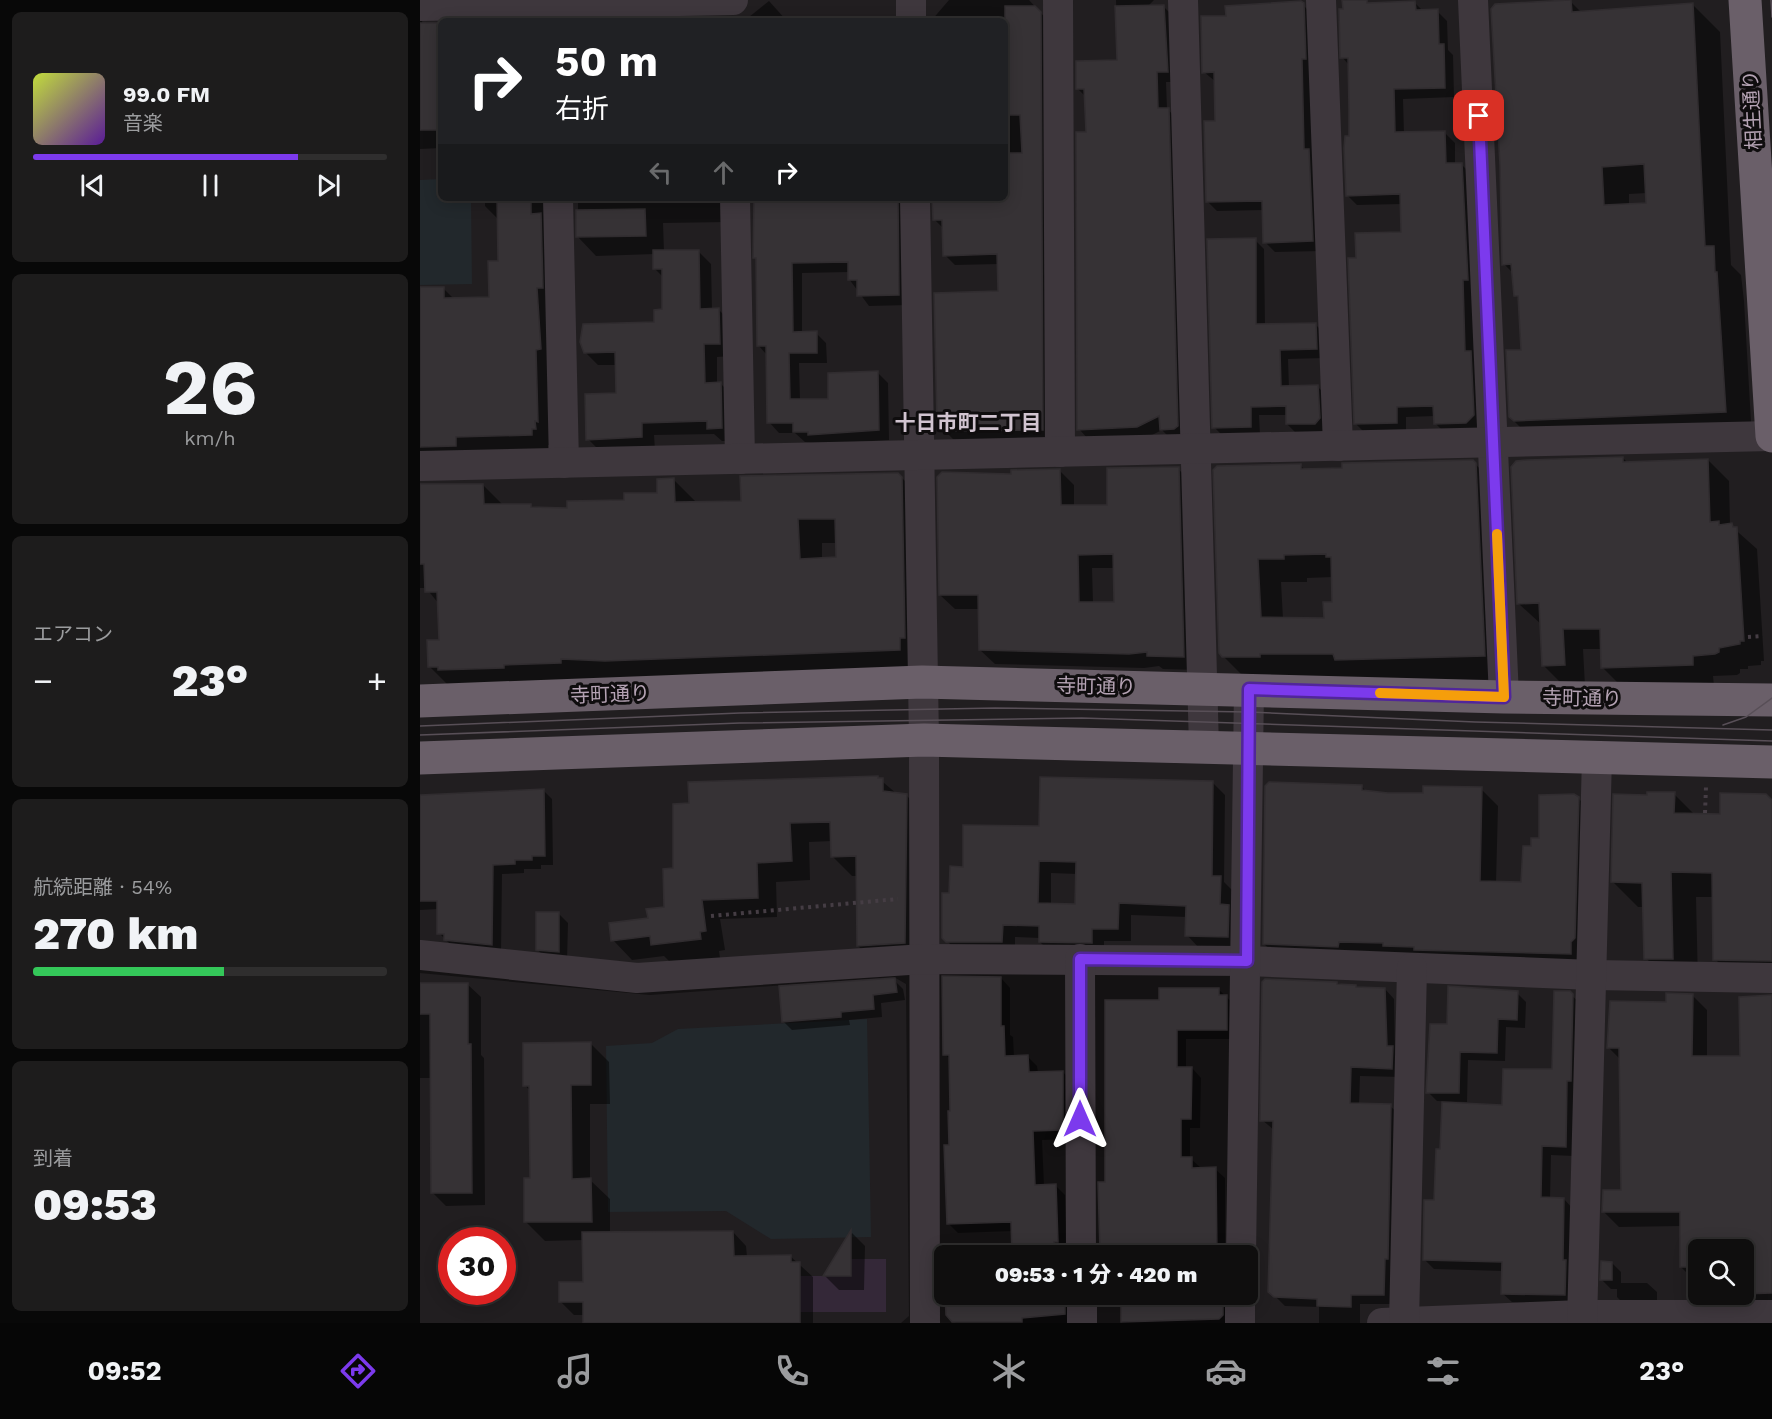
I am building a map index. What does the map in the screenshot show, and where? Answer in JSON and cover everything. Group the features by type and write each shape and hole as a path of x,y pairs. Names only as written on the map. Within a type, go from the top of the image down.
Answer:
{"highway":[{"name":"相生通り","path":"1745,0 1772,436"},
{"name":"寺町通り","path":"420,701 922,682 1504,697 1772,700"},
{"path":"420,758 924,740 1772,762"}],"street":[{"path":"420,6 553,8 732,0 732,18"},
{"path":"911,0 911,18"},
{"path":"1058,0 1060,452"},
{"path":"1183,0 1198,449 1204,747"},
{"path":"1321,0 1338,446"},
{"path":"1473,0 1504,697"},
{"path":"558,201 564,463"},
{"path":"735,201 740,459"},
{"path":"915,201 922,455 925,1323"},
{"path":"420,466 1772,436"},
{"path":"1241,1245 1247,961 1249,689"},
{"path":"1582,1319 1593,975 1597,757"},
{"path":"420,955 637,978 924,959 1080,959 1247,961 1593,975 1772,978"},
{"path":"1080,959 1081,1245"},
{"path":"1412,968 1397,1323 1772,1316"},
{"path":"1082,1305 1082,1323"},
{"path":"1240,1305 1240,1323"}],"path":[{"path":"1748,637 1763,636"},
{"path":"1705,813 1706,786"},
{"path":"711,916 924,897"}],"shaded area":[{"path":"420,0 1772,0 1772,1323 1240,1323 1245,1305 1258,1305 1258,1245 1248,1245 1245,966 640,976 420,954"},
{"path":"438,179 438,201 471,201 472,284 420,285 420,180"},
{"path":"420,973 650,995 894,977 906,984 909,1316 901,1323 420,1323"},
{"path":"867,1019 871,1237 771,1239 726,1211 608,1212 606,1046 652,1043 678,1029"},
{"path":"851,1259 886,1259 886,1312 800,1312 800,1276 850,1276"}],"building":[{"path":"1342,0 1367,0 1367,3 1415,1 1416,10 1438,9 1439,44 1444,44 1445,88 1394,89 1395,132 1445,131 1446,163 1462,163 1468,280 1463,280 1465,351 1471,351 1474,415 1466,423 1434,424 1433,406 1397,407 1397,423 1354,424 1348,258 1356,258 1355,233 1401,232 1400,194 1346,196 1344,148 1345,136 1349,136 1348,58 1340,58 1339,9 1343,9"},
{"path":"1571,0 1572,12 1693,3 1705,246 1714,246 1726,412 1514,421 1509,417 1506,350 1521,350 1518,296 1514,296 1511,264 1502,265 1500,165 1491,9 1495,4","holes":["1644,164 1646,203 1604,205 1602,167"]},
{"path":"1301,1 1304,3 1306,59 1302,59 1304,149 1309,149 1313,241 1263,243 1262,201 1206,202 1204,121 1215,121 1214,72 1202,73 1201,16 1226,16 1225,6"},
{"path":"1164,5 1168,72 1157,72 1158,108 1169,108 1178,426 1174,429 1160,430 1159,416 1137,427 1077,430 1076,132 1086,132 1084,89 1076,89 1076,61 1117,60 1115,6"},
{"path":"1005,6 1035,6 1041,12 1043,430 943,431 937,423 934,293 998,291 997,254 943,256 942,220 933,220 932,201 1008,201 1008,153 1022,153 1020,115 1008,115 1008,18 1005,18"},
{"path":"420,23 438,23 438,130 420,130"},
{"path":"497,201 531,201 531,214 541,213 543,288 537,288 541,349 536,350 538,422 535,421 536,429 532,429 532,435 456,437 456,446 420,447 420,287 444,287 444,298 489,297 488,261 498,261"},
{"path":"754,201 898,201 899,295 857,296 857,280 848,280 848,262 792,263 793,332 817,331 817,353 789,353 790,399 828,399 828,373 878,371 879,430 808,435 808,432 793,432 793,423 767,423 766,346 757,346 756,258 753,258"},
{"path":"645,209 646,236 576,237 576,210"},
{"path":"1256,238 1256,324 1316,323 1317,349 1280,350 1281,386 1318,385 1320,418 1315,424 1286,424 1286,406 1251,407 1251,427 1212,428 1207,239"},
{"path":"653,250 699,250 700,309 719,308 720,344 704,344 705,383 721,382 722,428 707,429 707,421 642,423 642,437 586,440 585,394 616,393 615,352 584,353 580,342 583,324 654,322 654,310 662,309 662,269 653,269"},
{"path":"1623,457 1623,462 1708,459 1710,522 1719,521 1719,525 1732,523 1733,527 1737,527 1744,641 1740,641 1740,644 1719,648 1719,652 1715,654 1693,656 1693,665 1601,668 1600,629 1563,629 1565,665 1542,666 1539,603 1517,604 1511,467 1516,461 1527,460"},
{"path":"1473,460 1476,463 1485,656 1335,660 1333,654 1260,654 1260,657 1222,657 1219,653 1213,470 1217,466 1301,464 1301,469 1342,468 1342,463","holes":["1326,554 1326,557 1331,557 1332,602 1323,602 1324,618 1261,617 1258,559 1284,559 1284,555"]},
{"path":"1179,467 1184,657 1147,656 1147,652 1129,654 979,650 978,595 939,595 937,477 942,472 1011,474 1011,470 1060,469 1061,505 1107,505 1107,468","holes":["1113,554 1114,602 1079,602 1078,555"]},
{"path":"898,473 902,477 905,638 900,638 900,650 605,661 561,659 561,663 504,665 504,668 438,670 438,667 428,667 427,640 439,640 437,592 425,592 424,564 420,564 420,484 483,484 484,504 531,504 531,507 567,508 567,501 624,500 624,493 657,493 657,479 674,478 675,502 741,501 740,476","holes":["798,519 835,519 836,557 800,559"]},
{"path":"878,776 878,778 883,778 883,791 907,794 905,943 857,946 856,856 831,857 830,822 790,823 792,861 757,863 758,898 702,900 706,931 700,932 701,939 651,945 650,936 611,941 609,923 648,918 646,909 664,907 663,869 673,868 673,804 689,803 688,782"},
{"path":"1040,777 1213,781 1212,876 1221,876 1220,904 1229,905 1228,937 1185,936 1186,906 1119,903 1118,929 1092,929 1092,943 1039,942 1039,926 1003,925 1002,942 946,942 942,938 942,893 949,893 950,866 963,867 963,825 1039,826","holes":["1039,861 1076,862 1075,904 1038,903"]},
{"path":"1269,782 1362,785 1362,790 1388,793 1423,793 1423,786 1482,787 1480,881 1521,882 1523,846 1531,846 1531,838 1539,838 1539,795 1574,794 1579,797 1575,938 1571,942 1571,954 1414,950 1414,947 1383,946 1383,943 1339,942 1338,947 1263,944 1265,786"},
{"path":"544,789 545,856 532,856 532,860 515,860 515,864 493,865 492,945 444,940 444,934 437,934 437,901 420,901 420,795"},
{"path":"1647,792 1675,792 1674,813 1720,814 1720,793 1766,794 1772,800 1772,961 1713,960 1712,873 1671,872 1673,959 1644,959 1642,883 1611,882 1613,794 1647,795"},
{"path":"536,912 559,912 559,952 536,950"},
{"path":"942,976 1001,977 1001,1026 1004,1026 1005,1056 1028,1055 1029,1072 1063,1071 1063,1130 1033,1131 1035,1185 1056,1184 1058,1242 1054,1242 1054,1245 1012,1245 1011,1222 947,1224 944,1145 949,1145 949,1055 943,1055"},
{"path":"895,978 897,992 873,995 874,1009 841,1012 841,1017 782,1022 779,986"},
{"path":"1265,979 1337,982 1337,984 1356,985 1356,987 1385,988 1387,1046 1393,1046 1392,1069 1351,1067 1350,1103 1391,1104 1388,1259 1385,1259 1384,1295 1351,1295 1351,1307 1317,1306 1317,1299 1274,1297 1268,1292 1273,1121 1260,1121 1262,982"},
{"path":"420,983 468,983 468,1044 471,1044 472,1193 431,1193 430,1014 420,1014"},
{"path":"1448,986 1518,991 1517,1020 1498,1019 1497,1053 1460,1052 1459,1093 1426,1093 1430,1024 1447,1024"},
{"path":"1159,988 1219,988 1219,995 1227,995 1227,1030 1177,1030 1177,1067 1192,1067 1191,1119 1181,1119 1181,1157 1192,1157 1192,1168 1216,1167 1217,1245 1100,1245 1098,1182 1105,1182 1105,1000 1159,1000"},
{"path":"1554,991 1570,991 1573,994 1571,1081 1567,1081 1566,1147 1542,1146 1541,1197 1564,1198 1565,1295 1501,1294 1502,1262 1423,1260 1424,1200 1434,1200 1436,1149 1440,1149 1442,1102 1502,1105 1503,1069 1552,1069"},
{"path":"1666,993 1693,994 1692,1056 1740,1056 1739,997 1772,995 1772,1293 1754,1294 1754,1239 1688,1239 1688,1267 1680,1267 1680,1212 1602,1212 1603,1190 1621,1190 1619,1048 1607,1048 1610,1001 1666,1002"},
{"path":"591,1042 591,1085 571,1085 572,1179 591,1178 592,1222 524,1222 524,1178 530,1178 529,1086 523,1086 523,1043"},
{"path":"851,1230 851,1276 823,1276"},
{"path":"733,1231 734,1256 791,1255 791,1262 800,1262 800,1323 583,1323 583,1302 559,1302 559,1282 583,1282 582,1232"},
{"path":"1601,1261 1612,1262 1612,1280 1600,1280"},
{"path":"946,1305 1065,1305 1065,1314 1022,1318 1022,1322 952,1322 946,1315"},
{"path":"1121,1305 1223,1305 1223,1315 1219,1319 1121,1322"}],"tram line":[{"path":"1771,0 1772,17"},
{"path":"1723,725 1746,717 1772,698"},
{"path":"420,726 740,713 995,708 1249,712 1475,722 1772,730"},
{"path":"420,735 740,723 1082,718 1772,741"}],"slow traffic":[{"path":"1380,693 1504,697 1497,534"}],"district":[{"name":"十日市町二丁目","path":"968,423"}],"route":[{"path":"1080,1119 1080,959 1247,961 1249,689 1504,697 1479,116"}]}
